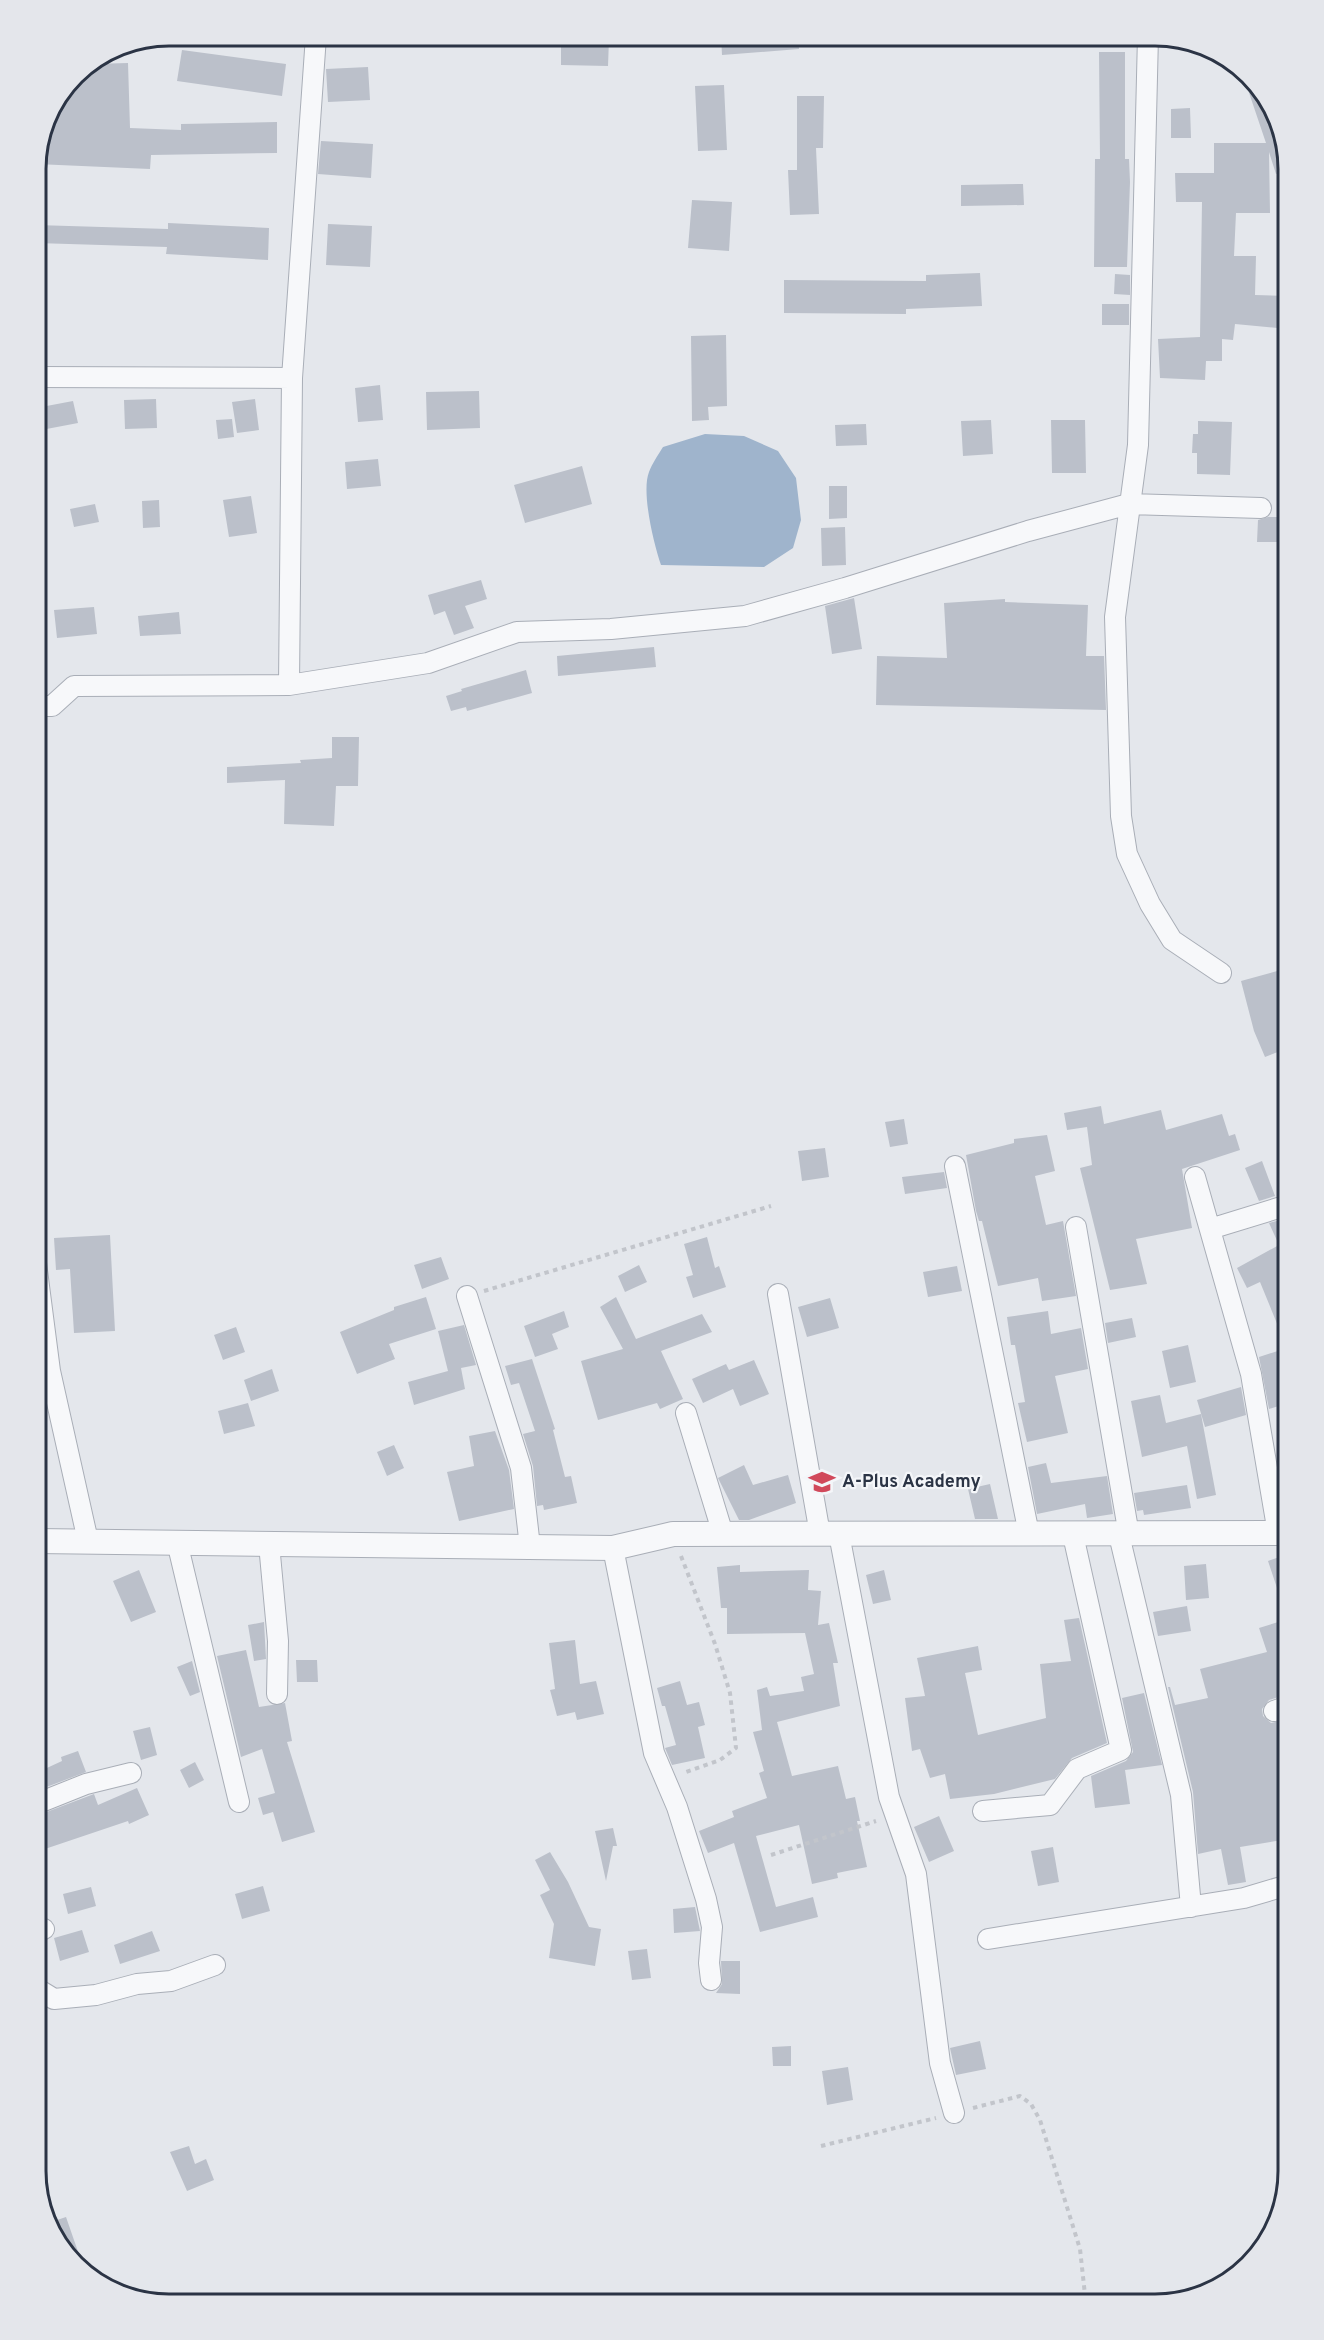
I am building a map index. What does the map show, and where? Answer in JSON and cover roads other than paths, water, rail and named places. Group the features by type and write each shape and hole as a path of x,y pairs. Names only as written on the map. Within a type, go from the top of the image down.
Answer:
{"street":[{"path":"289,685 292,378 315,47"},
{"path":"1148,47 1138,445 1115,617 1121,816 1127,854 1150,904 1172,940 1221,973"},
{"path":"47,377 292,378"},
{"path":"47,706 52,706 74,686 289,685 428,663 517,632 612,629 745,616 908,569 1028,531 1129,504 1261,508"},
{"path":"955,1166 1029,1534"},
{"path":"1195,1177 1251,1374 1277,1503"},
{"path":"1210,1229 1277,1208"},
{"path":"1076,1227 1124,1534 1181,1795 1191,1906"},
{"path":"778,1294 829,1534 894,1815 916,1874 940,2062 954,2113"},
{"path":"467,1296 521,1468 530,1547"},
{"path":"46,1343 50,1371 88,1541"},
{"path":"686,1413 723,1534"},
{"path":"46,1541 613,1548 674,1534 1277,1533"},
{"path":"983,1811 1050,1805 1077,1769 1121,1749 1073,1535"},
{"path":"177,1542 240,1802"},
{"path":"269,1544 278,1641 277,1694"},
{"path":"613,1548 654,1753 677,1807 706,1899 712,1927 709,1963 711,1980"},
{"path":"46,1800 86,1784 131,1773"},
{"path":"988,1939 1244,1898 1277,1888"},
{"path":"46,1994 54,1999 96,1995 137,1984 171,1981 215,1965"}],"water":[{"path":"705,434 744,436 778,451 796,478 801,520 793,548 764,567 661,565 647,505 649,472 663,447"}],"place":[{"name":"A-Plus Academy","path":"822,1482"}]}
